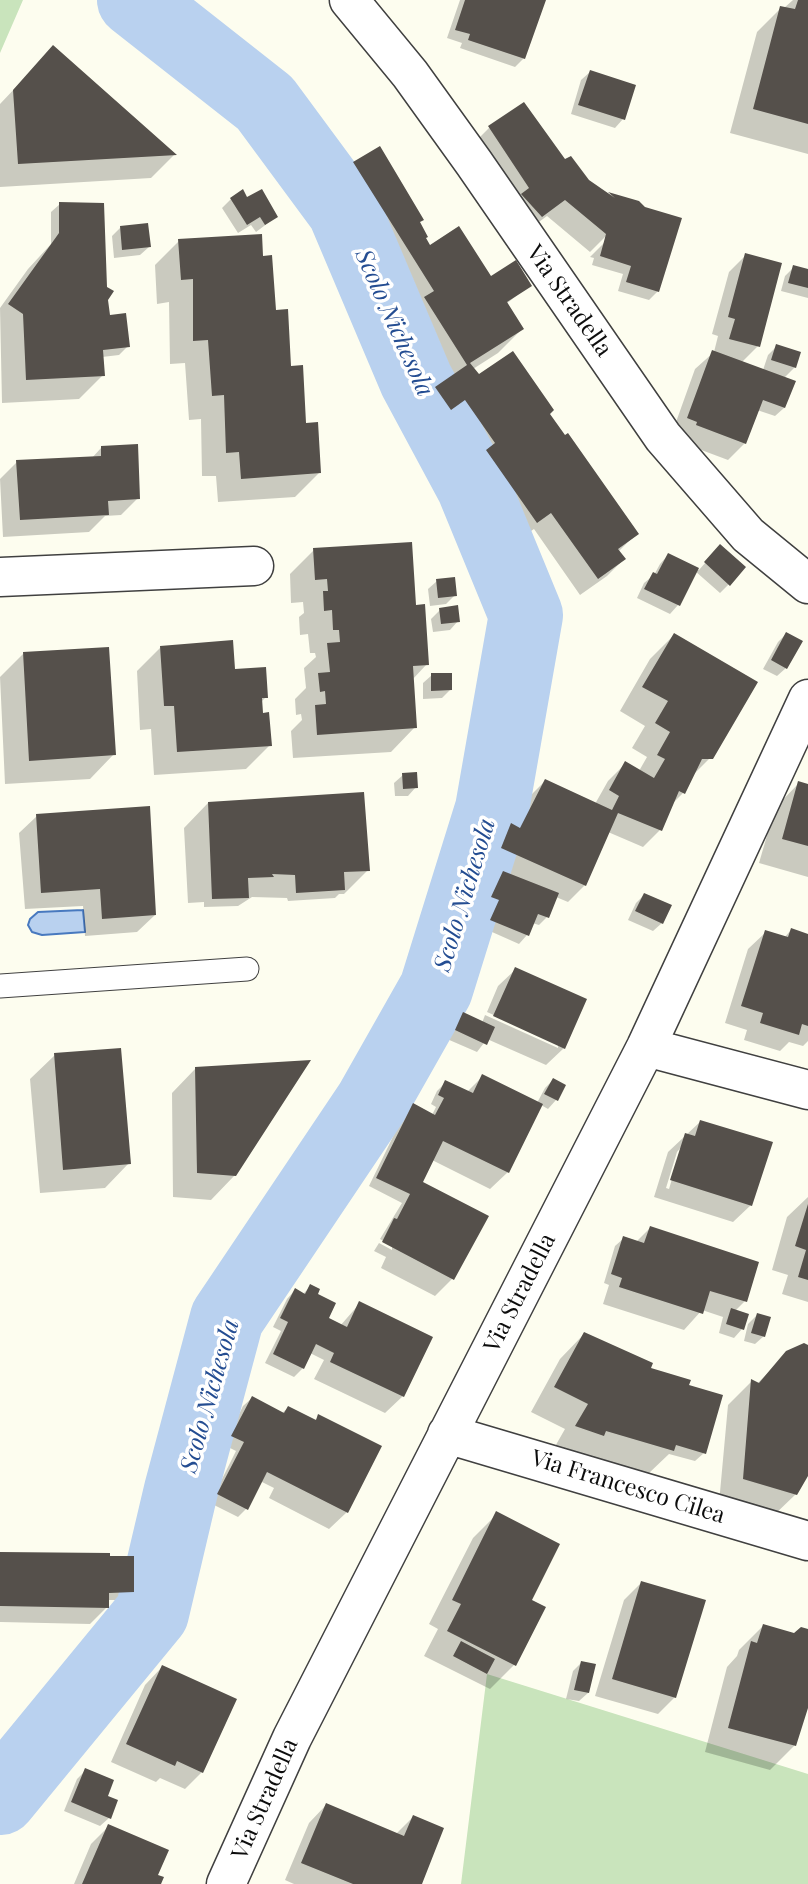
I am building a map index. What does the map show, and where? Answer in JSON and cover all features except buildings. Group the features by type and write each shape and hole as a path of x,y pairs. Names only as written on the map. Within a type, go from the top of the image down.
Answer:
{"street":[{"name":"Via Stradella","path":"349,0 410,74 474,163 663,437 748,535 808,584"},
{"path":"0,577 254,566"},
{"name":"Via Stradella","path":"226,1884 292,1738 646,1047 808,699"},
{"path":"646,1047 808,1090"},
{"name":"Via Francesco Cilea","path":"447,1434 808,1541"}],"lane":[{"path":"0,986 247,969"}],"green space":[{"path":"0,0 23,0 0,53"},
{"path":"487,1674 808,1774 808,1884 461,1884"}],"water":[{"path":"83,910 85,932 42,935 32,932 28,925 38,912"}],"waterway":[{"name":"Scolo Nichesola","path":"0,1798 152,1613 181,1490 227,1318 372,1102 436,989 492,809 526,615 473,486 416,380 344,210 265,103 134,0"}]}
